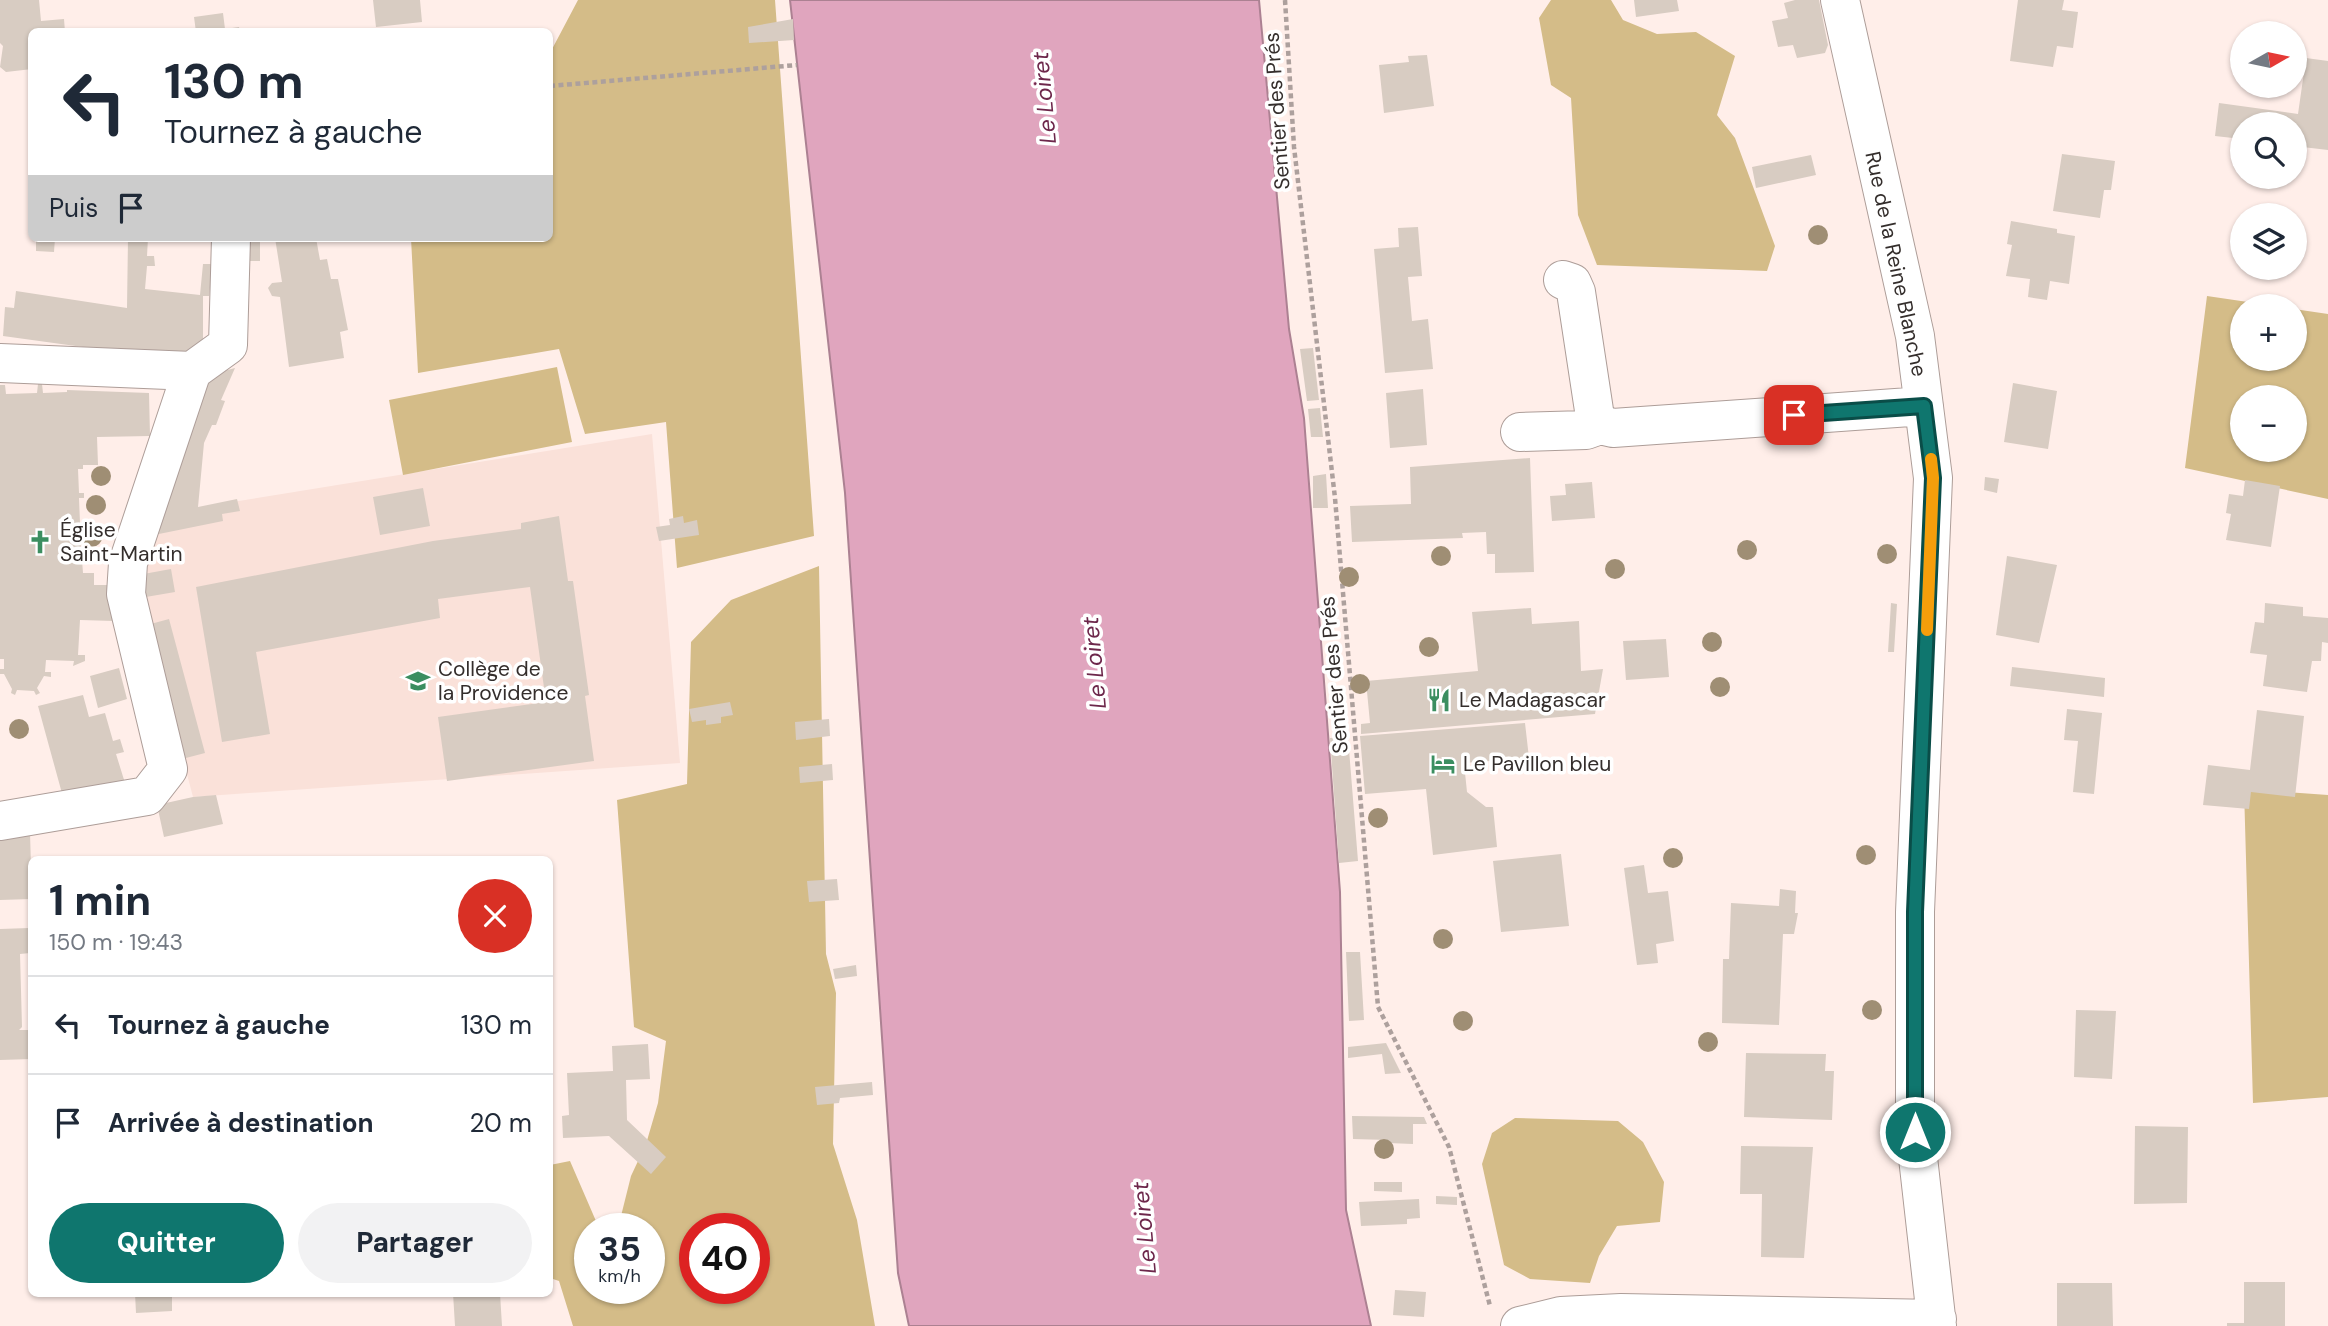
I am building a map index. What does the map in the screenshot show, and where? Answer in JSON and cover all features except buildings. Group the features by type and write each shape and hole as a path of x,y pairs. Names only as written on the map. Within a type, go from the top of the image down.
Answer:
{"street":[{"name":"Rue de la Reine Blanche","path":"1840,0 1915,336 1933,478 1915,912 1915,1132 1937,1323"},
{"path":"0,821 147,796 168,769 126,594 128,563 191,371 228,345 231,242"},
{"path":"1563,280 1572,283 1576,292 1595,417 1600,425"},
{"path":"0,363 191,371"},
{"path":"1520,432 1586,430 1600,425 1613,428 1924,406"},
{"path":"1507,1321 1621,1313 1937,1323"}],"path":[{"name":"Sentier des Prés","path":"1285,0 1294,147 1335,498 1378,1007 1449,1147 1507,1321"},
{"path":"553,86 797,65"}],"shaded area":[{"path":"578,0 775,0 814,536 677,568 666,422 585,434 559,349 418,373 411,242 553,242 553,47"},
{"path":"1551,0 1611,0 1623,20 1657,34 1696,32 1735,56 1717,115 1735,138 1775,246 1767,271 1597,265 1578,215 1571,98 1551,85 1539,18"},
{"path":"2207,296 2230,299 2230,371 2307,371 2307,311 2328,314 2328,499 2185,468"},
{"path":"557,367 572,442 403,475 389,400"},
{"name":"Collège de la Providence","path":"652,434 680,763 193,797 141,598 152,515"},
{"path":"819,566 826,954 836,993 833,1144 857,1220 875,1326 573,1326 559,1281 553,1279 553,1164 570,1161 593,1213 574,1213 574,1304 665,1304 665,1213 622,1213 631,1176 646,1144 658,1103 666,1041 634,1027 617,800 687,784 691,642 731,600"},
{"path":"2244,789 2328,795 2328,1097 2253,1103"},
{"path":"1515,1118 1618,1121 1643,1142 1664,1182 1660,1222 1617,1226 1599,1256 1590,1283 1530,1279 1504,1265 1482,1164 1492,1133"}],"water":[{"name":"Le Loiret","path":"790,0 1259,0 1289,329 1304,418 1340,892 1346,1210 1371,1326 909,1326 898,1273 845,493"}],"slow traffic":[{"path":"1927,630 1933,478 1931,459"}],"place":[{"name":"Église Saint-Martin","path":"40,542"},
{"name":"Collège de la Providence","path":"418,681"},
{"name":"Le Madagascar","path":"1439,700"},
{"name":"Le Pavillon bleu","path":"1443,764"}],"route":[{"path":"1794,415 1924,406 1933,478 1915,912 1915,1132"}]}
